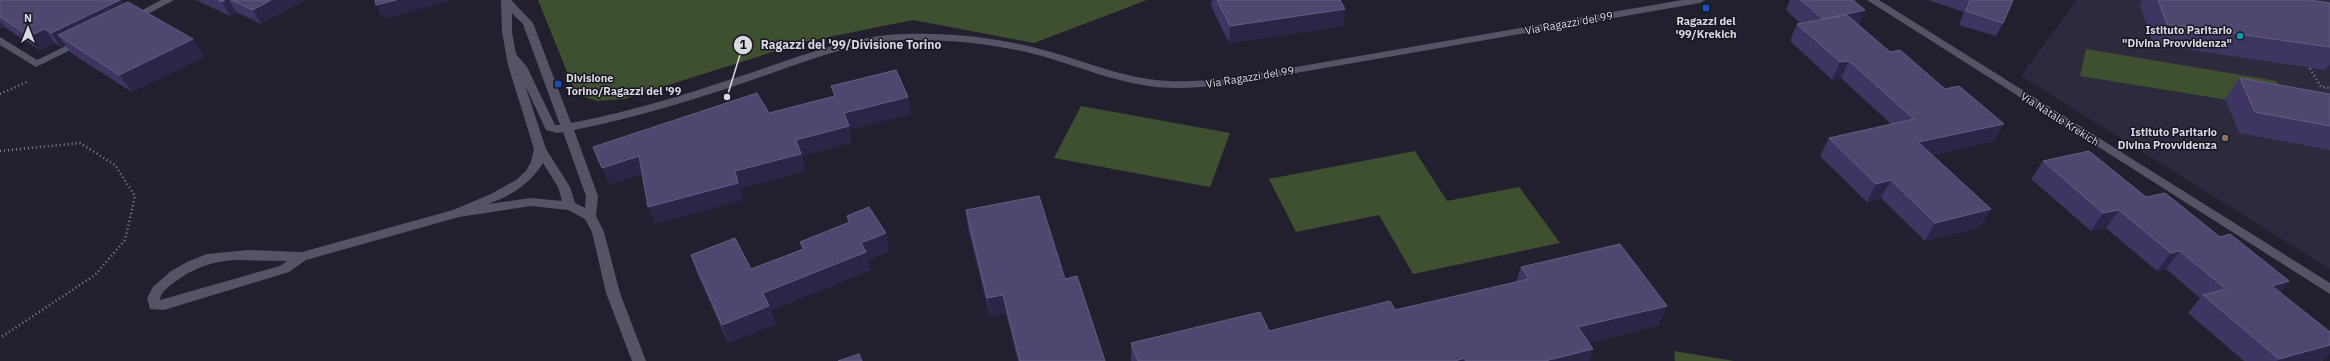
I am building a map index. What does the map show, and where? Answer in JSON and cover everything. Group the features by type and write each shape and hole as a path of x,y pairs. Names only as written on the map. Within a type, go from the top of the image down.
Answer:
{"street":[{"path":"120,24 169,0"},
{"name":"Via Ragazzi del 99","path":"567,127 665,102 838,47 901,37 934,36 986,42 1063,58 1127,79 1165,84 1199,84 1234,80 1700,0"},
{"name":"Via Natale Krekich","path":"1872,0 2330,289"},
{"path":"506,1 507,32 512,56 540,149 564,187 570,206"},
{"path":"506,1 528,23 567,127 592,196 590,216 598,232 613,293 639,361"},
{"path":"0,40 36,64 92,37"},
{"path":"512,56 522,67 550,127 557,129 567,127"},
{"path":"302,257 284,269 250,280 164,305 155,305 152,301 154,295 161,286 184,268 210,258 231,256 302,257 457,213 470,206 500,195 517,186 537,164 540,149"},
{"path":"457,213 467,214 531,202 570,206 590,216"}],"path":[{"path":"2308,63 2321,87 2330,88"},
{"path":"0,94 22,84"},
{"path":"0,151 36,146 80,143 116,165 135,196 125,240 95,275 0,338"}],"shaded area":[{"name":"Istituto Paritario Divina Provvidenza","path":"2077,0 2330,0 2330,269 2021,76"}],"green space":[{"path":"538,0 1147,0 1034,43 913,20 804,42 624,99 597,101 576,94"},
{"path":"2086,49 2277,81 2289,110 2080,76"},
{"path":"1081,106 1230,133 1210,187 1054,158"},
{"path":"1415,151 1447,201 1519,187 1560,243 1413,274 1379,215 1296,232 1269,179"},
{"path":"1674,351 1734,361 1675,361"}],"building":[{"path":"0,0 120,0 51,33 45,29 29,36 0,17"},
{"path":"231,0 271,0 253,10"},
{"path":"375,0 396,0 376,5"},
{"path":"1217,0 1340,0 1345,9 1230,26"},
{"path":"1801,0 1853,0 1865,10 1823,19"},
{"path":"1970,0 2013,0 2003,23 1966,11"},
{"path":"2158,0 2309,0 2330,3 2330,47 2167,24"},
{"path":"128,2 193,39 119,75 58,35"},
{"path":"1847,15 1890,52 1900,50 1945,89 1959,86 2004,124 1918,142 1991,209 1935,223 1891,180 1876,184 1829,138 1914,119 1849,61 1840,62 1797,24"},
{"path":"896,70 908,97 844,113 849,126 796,140 801,154 735,171 738,183 648,207 639,156 602,168 593,147 757,93 769,113 835,96 831,86"},
{"path":"2240,78 2330,94 2330,126 2255,112"},
{"path":"2089,151 2146,197 2165,193 2220,237 2230,234 2289,281 2272,286 2330,332 2330,345 2279,359 2203,295 2226,289 2180,251 2171,253 2119,210 2103,213 2043,161"},
{"path":"1039,196 1065,279 1077,276 1105,361 1020,361 1003,295 987,298 966,210"},
{"path":"869,207 886,233 861,243 866,252 763,293 769,306 722,325 691,255 735,238 751,269 804,249 800,242 850,222 847,216"},
{"path":"1620,244 1667,306 1578,327 1593,349 1545,361 1466,361 1465,358 1455,361 1138,361 1131,343 1260,312 1269,331 1390,301 1395,310 1529,279 1521,267"},
{"path":"859,354 862,361 838,361"}],"place":[{"name":"Ragazzi del '99/Krekich","path":"1706,8"},
{"name":"Istituto Paritario \"Divina Provvidenza\"","path":"2240,36"},
{"name":"Divisione Torino/Ragazzi del '99","path":"558,84"},
{"name":"Ragazzi del '99/Divisione Torino","path":"727,97"},
{"name":"Istituto Paritario Divina Provvidenza","path":"2225,138"}]}
